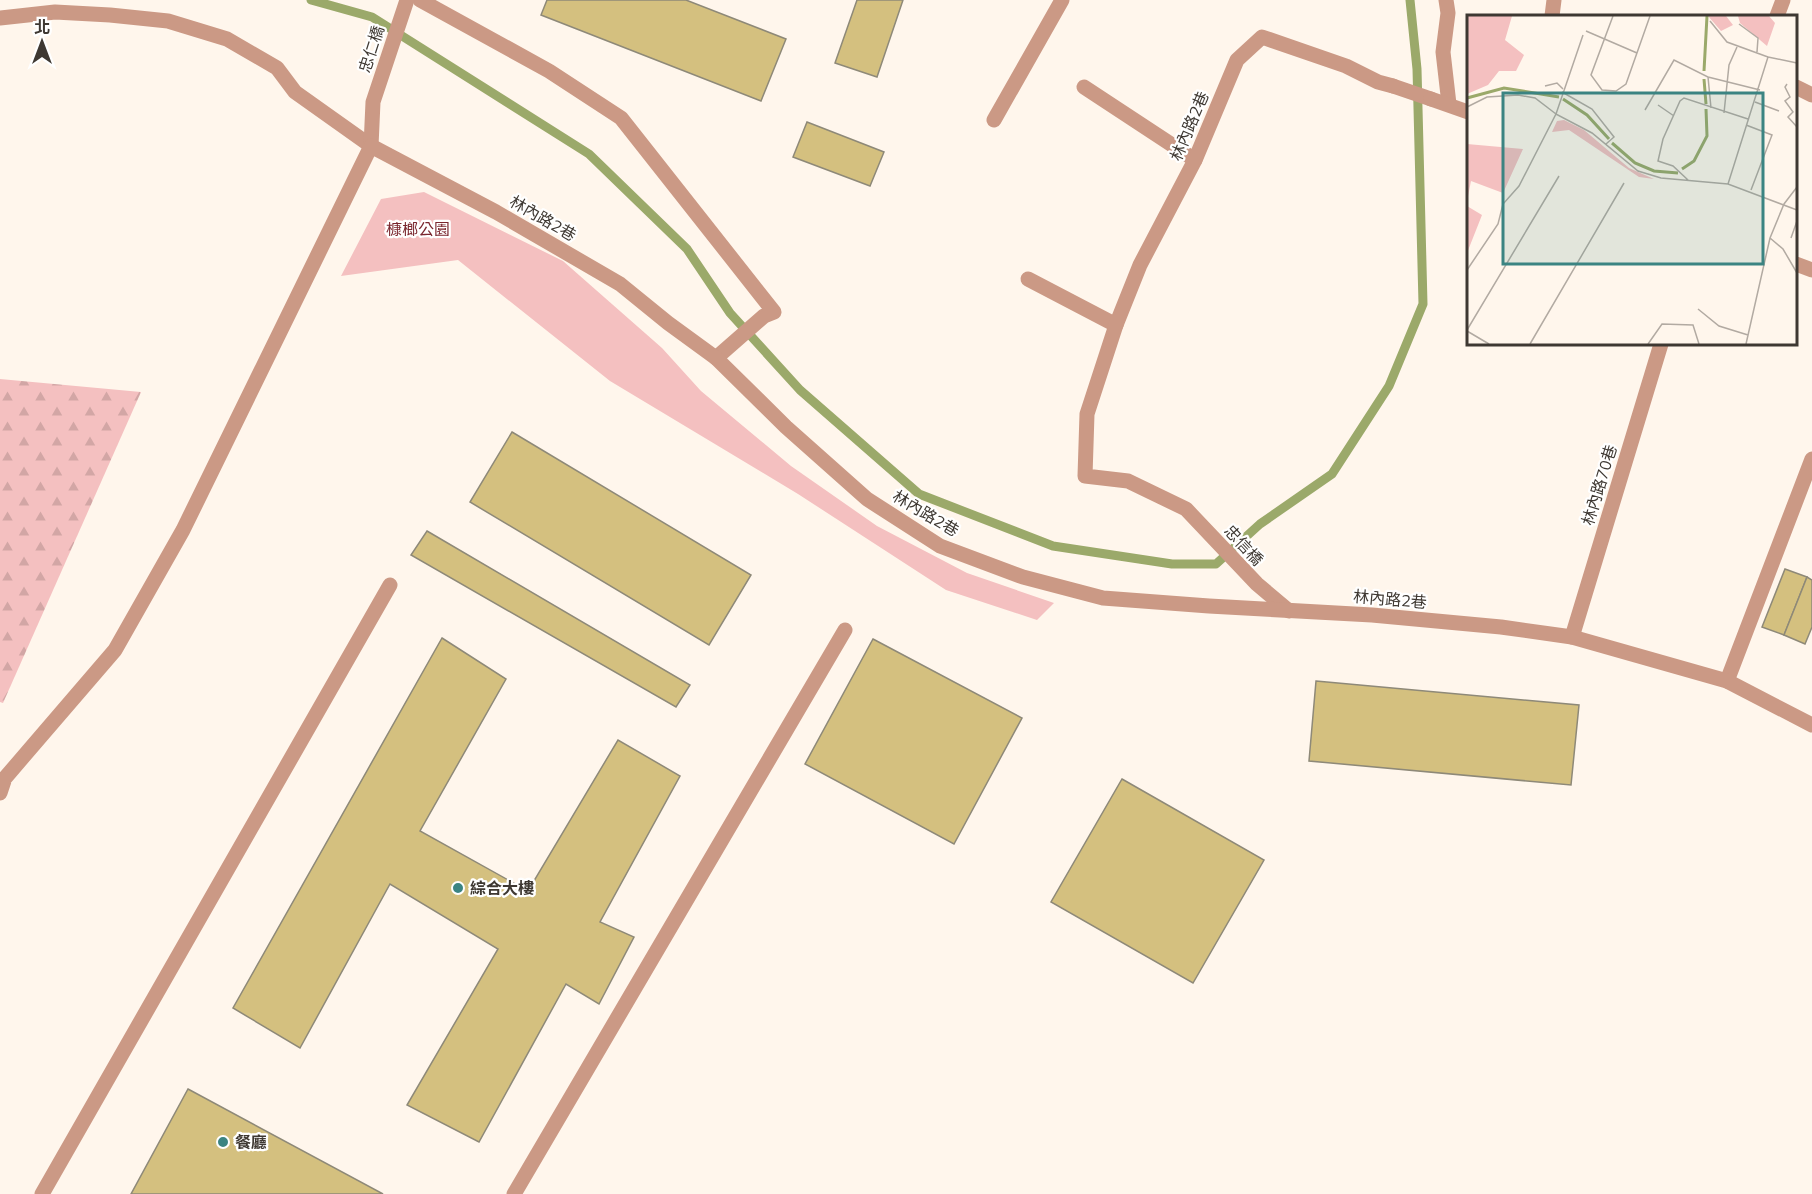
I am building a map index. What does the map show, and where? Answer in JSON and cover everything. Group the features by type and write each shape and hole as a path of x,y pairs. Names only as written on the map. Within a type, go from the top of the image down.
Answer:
{"street":[{"path":"420,0 549,71 621,118 774,312 764,316 716,358"},
{"path":"994,120 1062,0"},
{"path":"1446,0 1448,13 1443,52 1449,104 1467,112"},
{"path":"1552,15 1554,0"},
{"path":"1777,15 1783,0"},
{"name":"忠仁橋","path":"371,146 373,102 405,4"},
{"name":"林內路2巷","path":"0,18 55,12 110,15 168,21 227,39 277,68 295,92 371,146 496,212 620,284 716,358 786,427 867,499 940,546 1023,578 1102,598 1372,615 1501,627 1572,637 1726,681 1812,725"},
{"name":"林內路2巷","path":"1206,531 1186,509 1128,481 1084,476 1087,414 1116,325 1140,265 1195,160 1237,60 1262,37 1346,66 1378,82 1449,104"},
{"path":"1084,87 1195,160"},
{"path":"1797,88 1812,95"},
{"path":"0,793 5,778 115,650 183,530 371,146"},
{"path":"1797,264 1812,270"},
{"path":"1028,279 1116,325"},
{"name":"林內路70巷","path":"1572,637 1661,345"},
{"path":"1726,681 1812,459"},
{"name":"忠信橋","path":"1206,531 1257,584 1289,610"},
{"path":"42,1194 390,585"},
{"path":"514,1194 845,630"}],"green space":[{"name":"槺榔公園","path":"424,192 563,261 662,348 701,391 791,466 877,526 967,573 1054,603 1037,620 946,590 798,494 610,381 458,260 341,276 381,199"},
{"path":"0,379 141,392 3,703 0,702"}],"building":[{"path":"547,0 686,0 786,39 761,101 541,15"},
{"path":"857,0 903,0 877,77 835,63"},
{"path":"807,122 884,152 870,186 793,157"},
{"path":"512,432 751,575 709,645 470,502"},
{"path":"427,531 690,685 676,707 411,555"},
{"path":"1785,569 1807,577 1784,635 1762,627"},
{"path":"1807,577 1812,580 1812,627 1805,644 1784,635"},
{"name":"綜合大樓","path":"442,638 506,679 420,831 528,891 618,740 680,776 600,922 634,937 599,1004 566,984 479,1142 407,1105 498,949 390,884 300,1048 233,1008"},
{"path":"873,639 1022,718 954,844 805,764"},
{"path":"1316,681 1579,705 1571,785 1309,761"},
{"path":"1122,779 1264,860 1193,983 1051,902"},
{"name":"餐廳","path":"188,1089 383,1194 131,1194"}],"waterway":[{"path":"311,0 372,17 589,154 687,249 730,313 800,390 919,494 1053,546 1172,564 1216,564 1260,524 1332,474 1389,386 1423,304 1417,69 1410,0"}],"place":[{"name":"綜合大樓","path":"458,888"},
{"name":"餐廳","path":"223,1142"}]}
